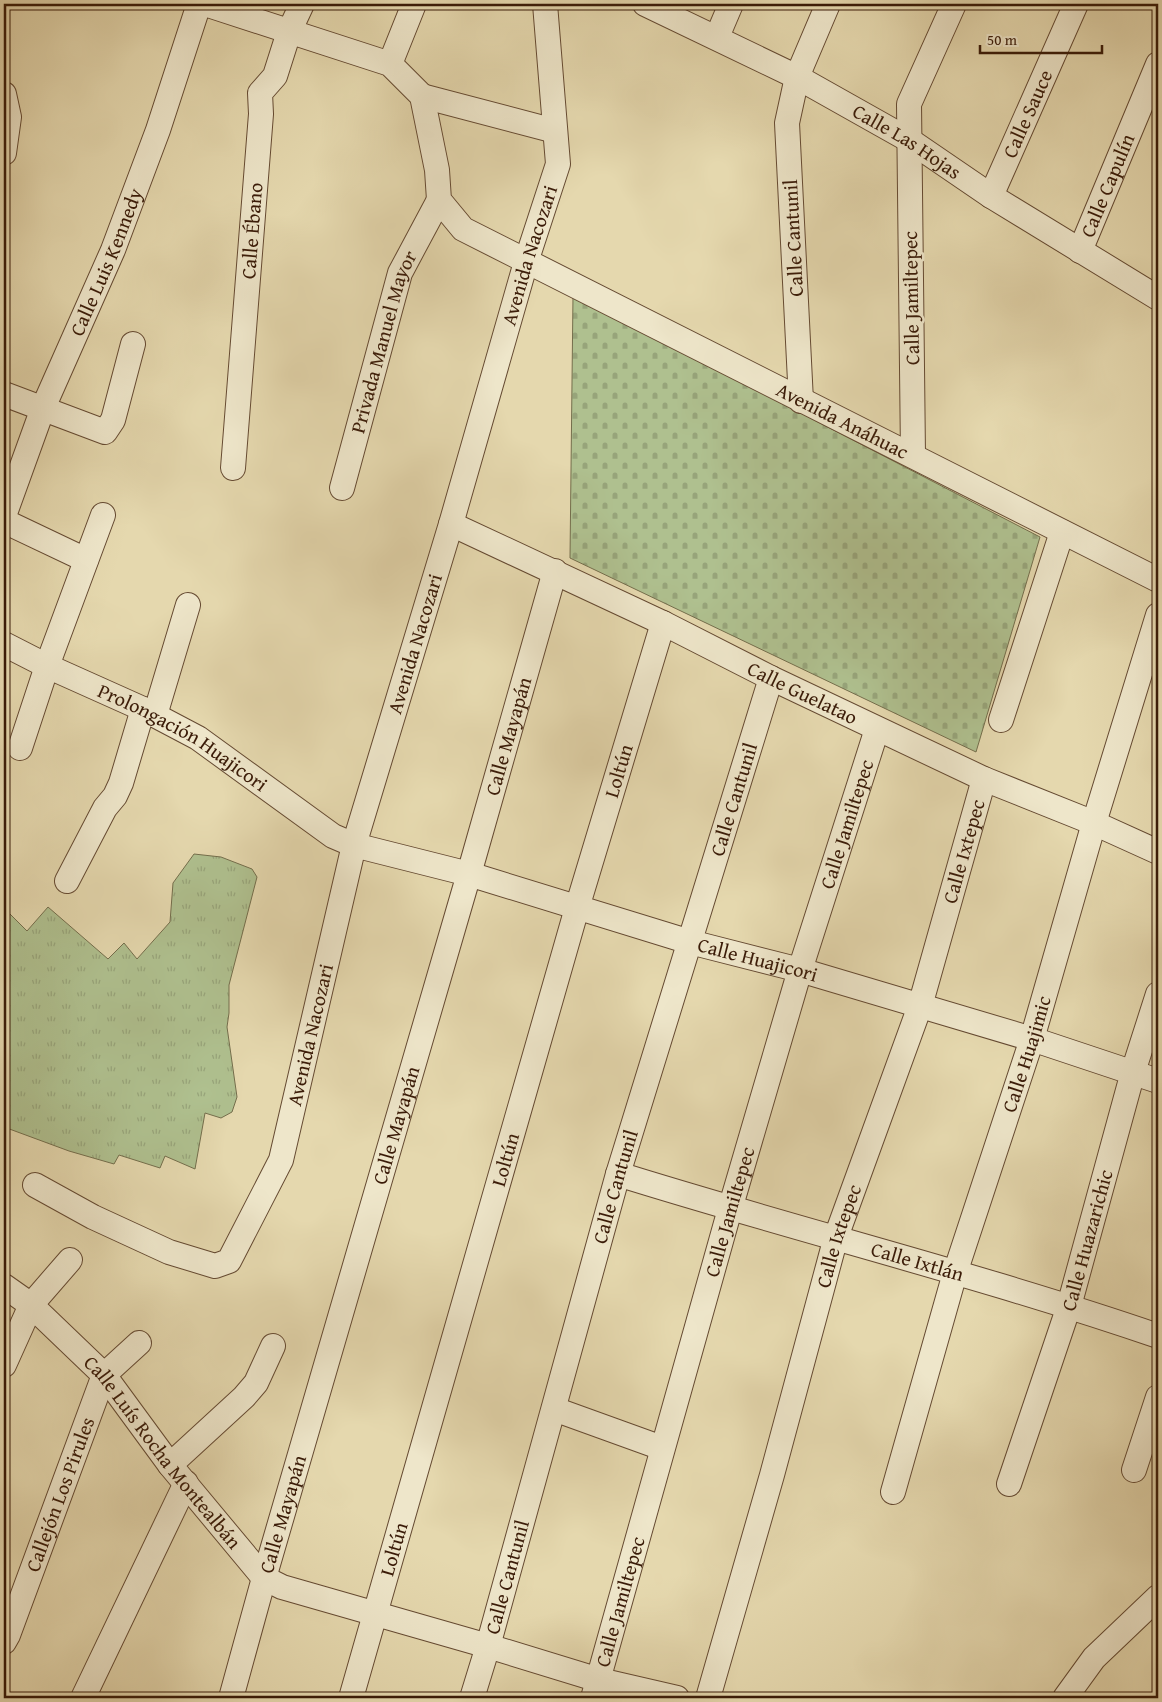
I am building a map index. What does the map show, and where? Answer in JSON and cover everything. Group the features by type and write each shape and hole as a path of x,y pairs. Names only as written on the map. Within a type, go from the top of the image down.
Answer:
{"street":[{"name":"Calle Luis Kennedy","path":"4,516 43,408 113,250 158,130 199,4"},
{"path":"205,4 390,64 422,96 555,131"},
{"name":"Calle Ébano","path":"233,468 261,114 260,93 275,76 289,32 302,4"},
{"path":"390,64 414,4"},
{"name":"Calle Las Hojas","path":"645,4 797,77 909,140 992,196 1158,298"},
{"path":"717,37 731,4"},
{"name":"Calle Cantunil","path":"801,400 787,123 797,77 828,4"},
{"name":"Calle Jamiltepec","path":"913,456 909,104 954,4"},
{"name":"Calle Sauce","path":"992,196 1076,4"},
{"name":"Avenida Nacozari","path":"35,1184 94,1217 169,1252 215,1266 229,1260 281,1160 354,845 451,524 526,262 558,164 543,5"},
{"name":"Calle Capulín","path":"1080,251 1158,64"},
{"path":"4,94 9,117 4,152"},
{"path":"422,96 437,170 439,200"},
{"name":"Avenida Anáhuac","path":"439,200 463,228 526,262 1158,580"},
{"name":"Privada Manuel Mayor","path":"342,488 400,272 439,200"},
{"path":"4,394 105,432 113,420 133,344"},
{"path":"20,748 47,666 104,515"},
{"path":"4,521 86,560"},
{"name":"Calle Guelatao","path":"451,524 663,622 772,678 984,779 1094,823 1158,852"},
{"path":"1001,720 1062,532"},
{"name":"Calle Mayapán","path":"216,1698 234,1689 264,1578 555,571"},
{"path":"67,880 104,808 118,790 188,605"},
{"name":"Calle Huajimic","path":"893,1492 955,1273 1032,1039 1094,823 1158,615"},
{"name":"Loltún","path":"351,1698 577,908 663,622"},
{"name":"Prolongación Huajicori","path":"4,644 47,666 149,712 198,738 333,836 354,845"},
{"name":"Calle Cantunil","path":"472,1698 618,1174 772,678"},
{"name":"Calle Jamiltepec","path":"596,1689 730,1209 800,970 877,729"},
{"name":"Calle Ixtepec","path":"708,1698 772,1475 836,1237 920,1006 984,779"},
{"name":"Calle Huajicori","path":"354,845 469,874 690,942 800,970 1032,1039 1158,1081"},
{"name":"Calle Huazarichic","path":"1009,1484 1070,1306 1133,1072 1158,994"},
{"name":"Calle Ixtlán","path":"618,1174 730,1209 836,1237 1070,1306 1158,1336"},
{"path":"4,1365 32,1305 70,1260"},
{"name":"Calle Luís Rocha Montealbán","path":"4,1286 32,1305 104,1375 170,1465 264,1578 282,1587 488,1646 596,1689 677,1698"},
{"path":"104,1375 139,1344"},
{"path":"170,1465 244,1397 256,1383 272,1346"},
{"name":"Callejón Los Pirules","path":"4,1642 8,1636 104,1375"},
{"path":"1134,1470 1158,1397"},
{"path":"554,1409 662,1448"},
{"path":"83,1698 186,1483"},
{"path":"1065,1698 1094,1658 1158,1596"}],"green space":[{"path":"573,295 1040,537 976,752 570,558"},
{"path":"194,854 221,857 252,869 257,877 229,985 227,1027 237,1097 232,1112 221,1118 205,1113 195,1169 165,1156 160,1168 119,1155 114,1164 69,1151 4,1127 4,908 27,931 48,907 108,959 124,943 137,959 170,922 173,883"}]}
